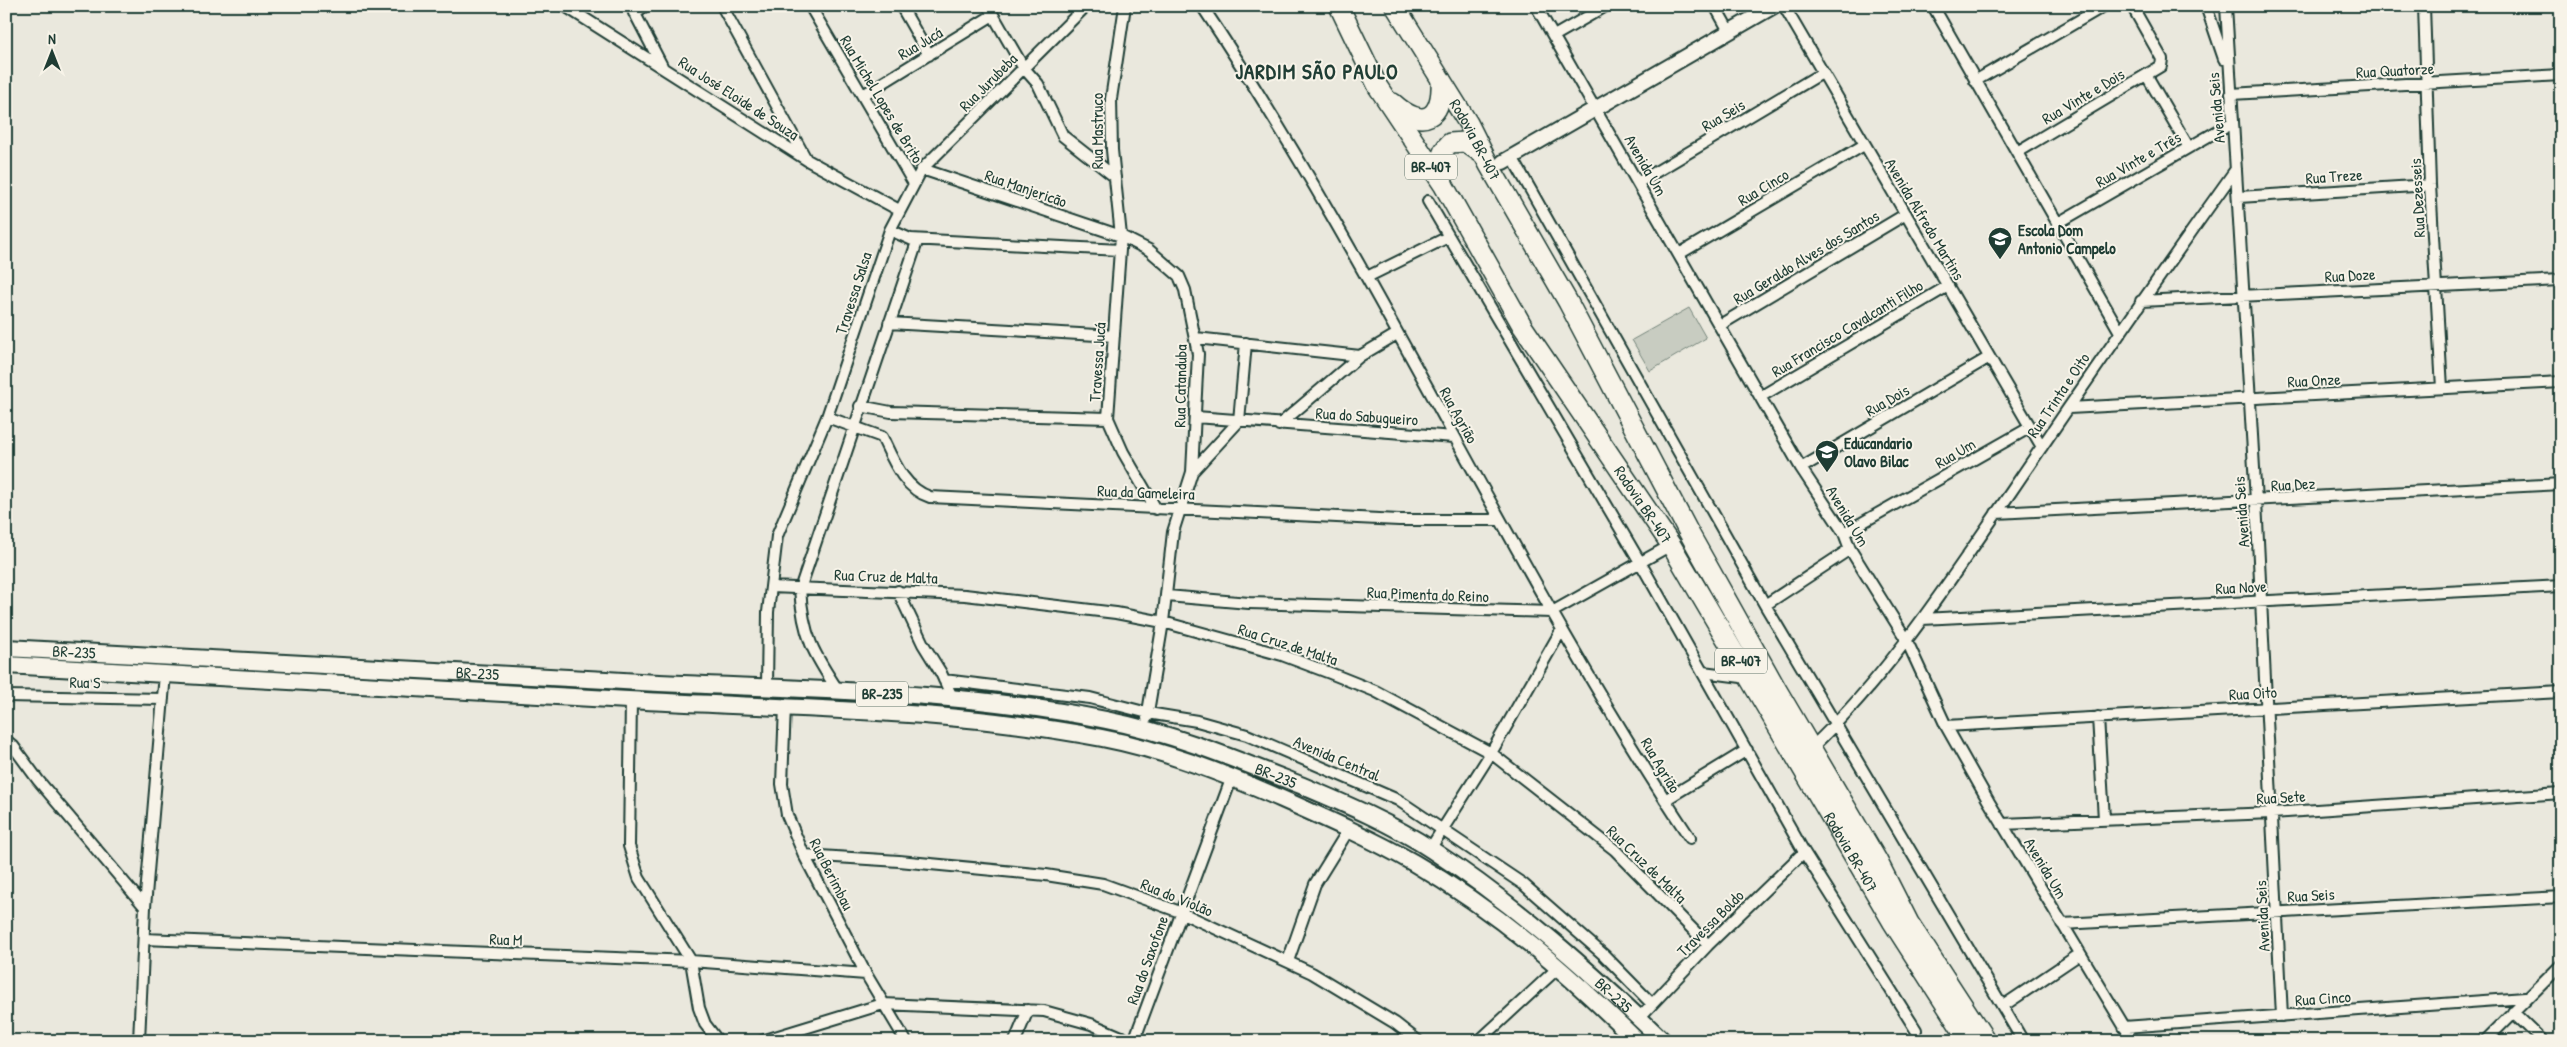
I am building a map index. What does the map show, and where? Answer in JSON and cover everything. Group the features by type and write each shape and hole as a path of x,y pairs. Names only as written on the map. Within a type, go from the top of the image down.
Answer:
{"highway":[{"name":"Rodovia BR-407","path":"1339,6 1378,87 1444,186 1523,327 1671,544 1892,921 1944,1005 1969,1041"},
{"name":"Rodovia BR-407","path":"1395,6 1441,80 1568,302 1688,531 1811,748"},
{"path":"1378,87 1404,112 1410,116 1424,118 1437,110 1442,97 1441,80"},
{"path":"1444,186 1440,159 1442,151 1450,143 1465,142 1484,154"},
{"name":"BR-407","path":"1811,748 1877,860 1909,923 1986,1041"}],"main road":[{"name":"BR-235","path":"6,648 650,682 767,686 953,699 1018,706 1106,720 1145,729 1252,766 1329,797 1379,820 1430,849 1504,901 1598,979 1663,1041"},
{"name":"BR-235","path":"6,665 631,700 785,706 938,716 1104,738 1146,749 1232,777 1349,829 1420,866 1461,893 1559,967 1637,1041"},
{"path":"1104,738 1106,720"}],"street":[{"name":"Rua José Eloide de Souza","path":"565,6 807,160 899,210"},
{"path":"645,6 632,9 663,67"},
{"path":"722,6 807,160"},
{"name":"Rua Michel Lopes de Brito","path":"810,6 914,182"},
{"path":"901,6 929,55"},
{"name":"Rua Mastruco","path":"1115,177 1111,99 1125,6"},
{"name":"Rua Agrião","path":"1202,6 1232,52 1367,277 1499,520 1562,630 1690,838"},
{"name":"Avenida Um","path":"1536,6 1639,182 1678,254 1801,468 1844,533 1850,549 1906,639 1946,726 2002,824 2133,1041"},
{"path":"1554,36 1606,6"},
{"path":"1715,6 1729,31"},
{"path":"1774,6 1508,159 1835,725 2023,1041"},
{"name":"Avenida Alfredo Martins","path":"1784,6 1988,358 2042,447"},
{"path":"1975,81 2104,6"},
{"name":"Rua Vinte e Dois","path":"2017,152 2147,76 2162,64 2162,57 2132,6"},
{"path":"2206,6 2228,70"},
{"name":"Avenida Seis","path":"2226,6 2228,70 2239,197 2243,295 2262,601 2282,1016"},
{"name":"Rua Dezesseis","path":"2424,6 2430,185 2438,287 2442,388"},
{"path":"1935,7 1975,81 2120,332"},
{"name":"Rua Jurubeba","path":"914,182 922,169 1082,8"},
{"name":"Rua Jucá","path":"863,95 929,55 990,11"},
{"name":"Rua Mastruco","path":"990,11 1023,67 1038,84 1063,136 1115,177"},
{"name":"Rua Seis","path":"1639,182 1822,73"},
{"name":"Rua Quatorze","path":"2231,94 2561,75"},
{"path":"2147,76 2188,146"},
{"name":"Rua Vinte e Três","path":"2058,223 2188,146 2233,122"},
{"name":"Rua Cinco","path":"1678,254 1864,145"},
{"name":"Rua Manjericão","path":"922,169 1121,236"},
{"name":"Rua Trinta e Oito","path":"1811,748 1835,725 1922,619 2141,301 2236,169"},
{"name":"Travessa Jucá","path":"1115,177 1121,236 1108,418 1123,452 1156,508"},
{"name":"Travessa Salsa","path":"827,417 890,230 914,182"},
{"name":"Rua Treze","path":"2239,197 2430,185"},
{"path":"1428,201 1640,562 1804,852 1916,1030"},
{"name":"Rua Geraldo Alves dos Santos","path":"1720,326 1906,214"},
{"path":"890,230 913,240 1120,250"},
{"name":"Rua Catanduba","path":"1121,236 1149,250 1179,276 1185,290 1196,338 1198,374 1192,472 1180,508"},
{"path":"1367,277 1448,236"},
{"path":"839,692 810,645 802,609 800,589 889,323 913,240"},
{"name":"Rua Doze","path":"2141,301 2561,280"},
{"name":"Rua Francisco Cavalcanti Filho","path":"1760,396 1948,286"},
{"path":"889,323 1114,336"},
{"name":"Rua do Sabugueiro","path":"1279,425 1360,356 1397,334"},
{"path":"1196,338 1360,356"},
{"path":"1192,472 1239,421 1246,343"},
{"name":"Rua Dois","path":"1801,468 1988,358"},
{"name":"Rua Onze","path":"2069,408 2561,382"},
{"path":"860,406 892,412 1108,418"},
{"path":"767,686 768,612 777,536 827,417"},
{"name":"Rua da Gameleira","path":"827,417 882,437 904,478 916,493 930,497 1399,520 1499,520"},
{"name":"Rua do Sabugueiro","path":"1196,417 1279,425 1454,437"},
{"name":"Rua Um","path":"1844,533 2029,428"},
{"name":"Rua Dez","path":"1996,513 2561,484"},
{"path":"1145,729 1167,596 1173,532 1180,508"},
{"path":"1552,612 1671,544"},
{"path":"1765,605 1850,549"},
{"name":"Rua Nove","path":"1922,619 2561,586"},
{"name":"Rua Cruz de Malta","path":"771,587 965,595 1116,613 1163,622 1282,655 1339,676 1375,691 1491,753 1615,850 1708,945"},
{"path":"898,591 922,644 953,699"},
{"name":"Rua Pimenta do Reino","path":"1167,596 1249,603 1552,612"},
{"path":"1430,849 1491,753 1562,630"},
{"path":"1703,672 1751,678"},
{"path":"139,1041 146,907 165,674"},
{"name":"Avenida Central","path":"944,680 1090,698 1148,713 1197,721 1246,734 1398,800 1523,884 1604,955 1652,1004"},
{"name":"Rua Oito","path":"1946,726 2561,692"},
{"name":"Rua S","path":"6,696 163,699"},
{"path":"631,700 629,846 639,878 691,961 699,1008 705,1024 718,1041"},
{"name":"Rua Berimbau","path":"785,706 783,800 787,814 804,855 866,974 906,1041"},
{"path":"2098,717 2104,820"},
{"path":"6,740 13,746 38,780 146,907"},
{"path":"1665,800 1747,750"},
{"name":"Rua do Saxofone","path":"1132,1041 1232,777"},
{"name":"Rua Sete","path":"2002,824 2272,813 2561,793"},
{"path":"1288,961 1316,884 1349,829"},
{"name":"Travessa Boldo","path":"1639,1018 1708,945 1804,852"},
{"name":"Rua do Violão","path":"804,855 899,861 1080,879 1103,884 1180,912 1288,961 1395,1023 1418,1041"},
{"name":"Rua Seis","path":"2062,924 2561,897"},
{"name":"Rua M","path":"144,939 691,961 866,974"},
{"path":"2003,1006 2080,954"},
{"path":"2485,1041 2525,998 2561,965"},
{"path":"1479,1041 1559,967"},
{"name":"Rua Cinco","path":"2124,1027 2525,998"},
{"path":"762,1041 883,1004 1028,1010 1066,1016 1132,1041"},
{"path":"1015,1041 1028,1010"},
{"path":"2512,1012 2544,1041"}],"shaded area":[{"path":"1689,308 1706,338 1650,371 1632,340"}],"place":[{"name":"Escola Dom Antonio Campelo","path":"2000,260"},
{"name":"Educandario Olavo Bilac","path":"1827,473"}],"district":[{"name":"JARDIM SÃO PAULO","path":"1317,72"}]}
